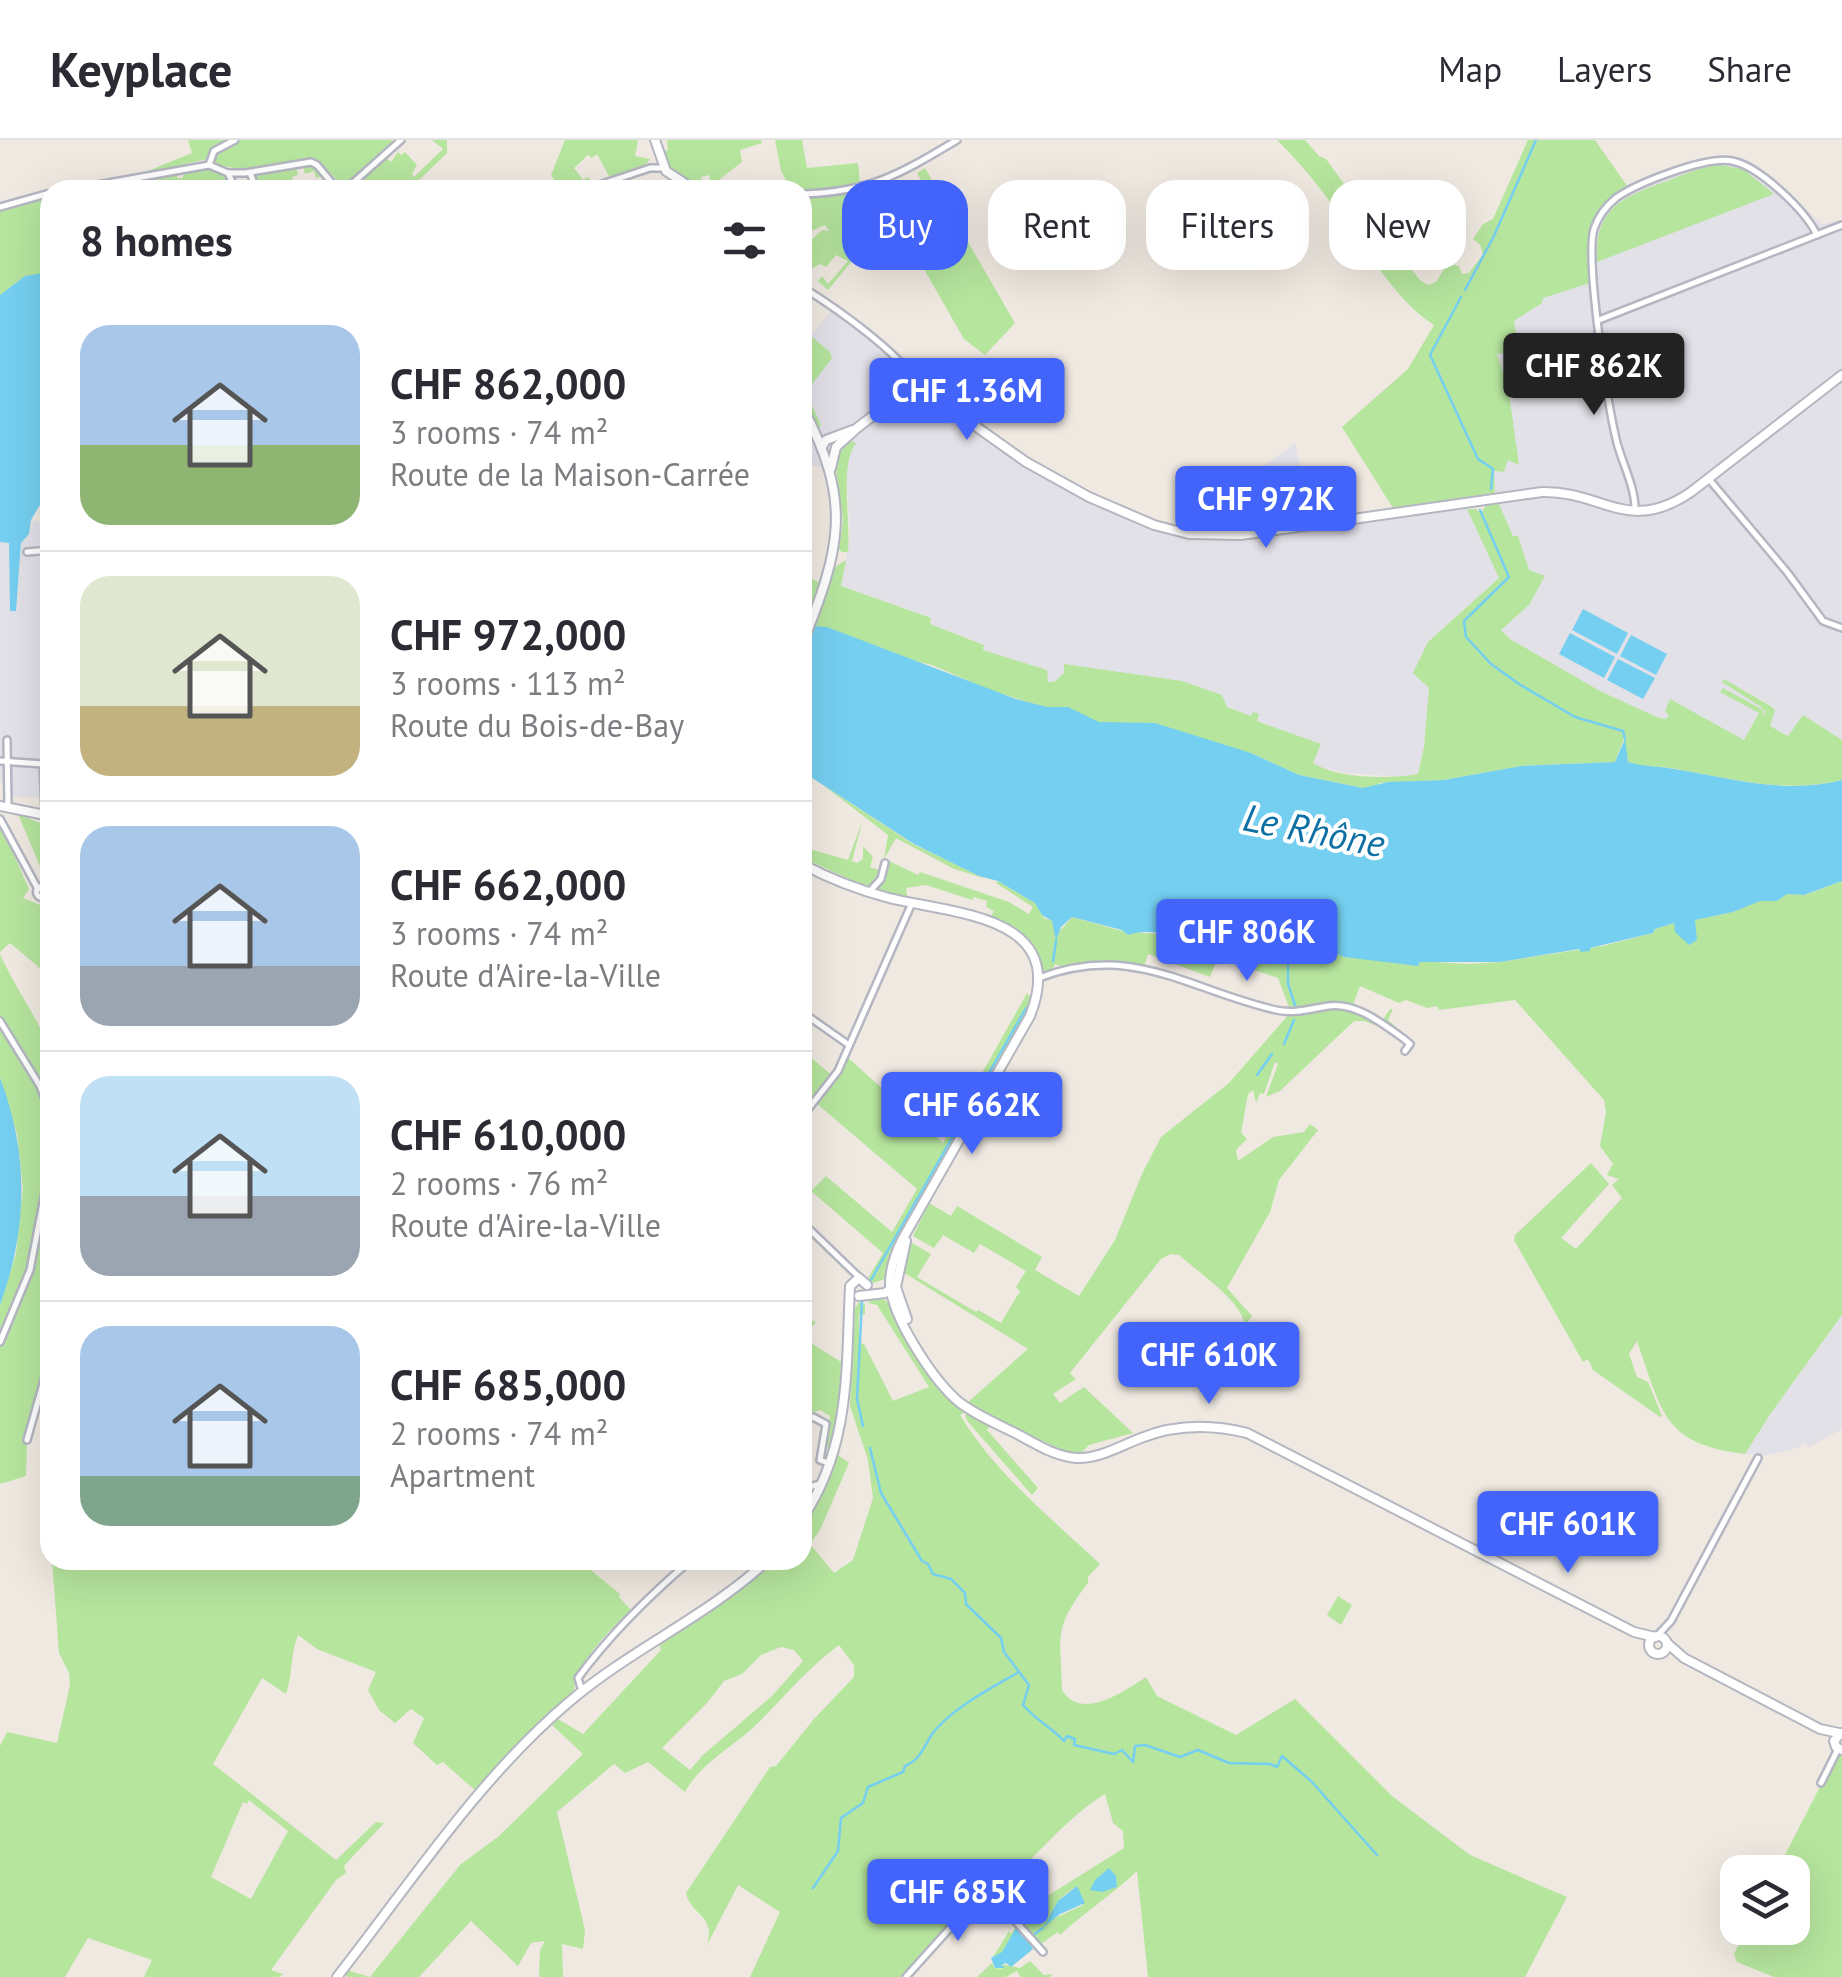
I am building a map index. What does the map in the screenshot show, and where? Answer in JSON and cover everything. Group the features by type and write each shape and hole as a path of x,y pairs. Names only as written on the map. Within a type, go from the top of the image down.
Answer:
{"main road":[{"path":"656,144 664,168 680,180"},
{"path":"829,445 897,399 924,396 946,404 998,444 1068,487 1130,516 1189,534 1238,536 1542,492 1572,495 1635,512 1670,504 1842,374"},
{"path":"812,425 829,445 836,498 836,538 828,577 812,622"},
{"path":"4,806 40,812"},
{"path":"812,869 870,892 980,917 1012,931 1029,948 1039,978 1030,1016 894,1260 893,1288 920,1350 942,1383 964,1406 1056,1454 1092,1457 1145,1436 1183,1427 1208,1426 1246,1433 1634,1632 1662,1639 1684,1658 1820,1729 1838,1748"},
{"path":"812,1502 829,1464 845,1406 851,1312 859,1288 885,1293 893,1288"},
{"path":"338,1977 482,1793 540,1730 582,1691 728,1594 756,1570"},
{"path":"1634,1632 1654,1653 1684,1658"},
{"path":"1650,1648 1650,1641 1662,1639"},
{"path":"1661,1654 1662,1639"},
{"path":"1820,1729 1841,1732 1838,1748"}],"street":[{"path":"210,165 214,150 235,140"},
{"path":"353,180 401,140"},
{"path":"812,194 844,192 875,184 957,140"},
{"path":"650,168 656,144"},
{"path":"1635,512 1610,409 1592,253 1596,224 1615,199 1712,160 1739,163 1759,174 1808,218 1817,235"},
{"path":"124,180 210,165 228,173 250,173 311,162 330,180"},
{"path":"614,180 650,168 664,168"},
{"path":"228,173 231,180"},
{"path":"250,173 253,180"},
{"path":"0,206 40,196"},
{"path":"1599,320 1842,225"},
{"path":"812,294 878,342 914,378 924,396"},
{"path":"1708,478 1823,621 1842,628"},
{"path":"27,552 40,551"},
{"path":"4,806 2,762 7,740"},
{"path":"2,762 40,765"},
{"path":"32,810 40,802"},
{"path":"0,819 38,888"},
{"path":"870,892 881,879 885,863"},
{"path":"812,1105 835,1076 850,1046 912,903"},
{"path":"1039,978 1064,969 1128,965 1287,1012 1343,1006 1363,1013 1404,1038 1410,1044 1405,1051"},
{"path":"812,1019 850,1046"},
{"path":"0,1021 40,1086"},
{"path":"0,1342 30,1270 40,1218"},
{"path":"812,1231 848,1265 859,1288"},
{"path":"27,1440 40,1394"},
{"path":"812,1417 826,1424 819,1454 820,1460 829,1464"},
{"path":"1662,1639 1758,1458"},
{"path":"812,1484 822,1484"},
{"path":"582,1691 578,1678 596,1652 624,1620 680,1570"},
{"path":"1821,1783 1838,1748"},
{"path":"906,1977 951,1927 985,1900 1000,1904 1042,1952"}],"shaded area":[{"path":"1720,155 1742,158 1759,167 1822,224 1842,220 1842,740 1788,736 1770,726 1774,710 1769,704 1733,684 1767,712 1749,743 1669,716 1659,718 1600,691 1510,639 1501,630 1529,605 1544,577 1529,570 1497,502 1467,508 1499,578 1428,642 1424,747 1418,774 1403,777 1317,767 1313,763 1320,744 1257,721 1259,715 1227,707 1182,681 1065,665 1064,673 1054,682 1047,682 1047,670 982,650 983,644 929,624 931,618 841,586 850,535 846,460 855,443 835,462 836,471 812,465 812,439 821,425 812,405 812,381 829,351 812,335 836,305 868,327 935,392 1021,455 1100,498 1175,527 1195,530 1217,518 1209,500 1238,485 1295,443 1301,467 1284,490 1306,520 1494,493 1494,471 1504,472 1508,460 1518,465 1508,386 1497,353 1514,321 1542,303 1542,298 1588,257 1592,221 1612,196 1698,159"},
{"path":"34,520 40,523 40,797 11,797 5,784 0,783 0,542 9,543 10,610 16,610 21,543"},
{"path":"1842,1315 1842,1429 1808,1448 1804,1443 1768,1455 1745,1454 1771,1413"}],"green space":[{"path":"188,140 225,140 211,149 207,159 138,175 192,153"},
{"path":"240,140 393,142 351,180 337,180 317,159 253,168 228,167 215,163 218,150"},
{"path":"432,140 447,140 447,153 419,180 361,180 385,157 391,162 398,152 405,152 417,165 414,177 443,149"},
{"path":"565,140 638,140 635,156 650,159 638,170 610,178 597,154 592,158 588,155 574,168 583,180 554,180 551,175"},
{"path":"667,140 762,143 740,150 742,162 721,180 710,180 709,175 702,180 684,179 669,166 662,152 668,150"},
{"path":"775,140 802,140 807,168 858,163 860,180 842,180 842,187 812,190 812,180 786,180"},
{"path":"1277,140 1305,140 1326,159 1341,180 1329,180 1329,201 1321,190"},
{"path":"1528,140 1595,140 1628,187 1603,206 1591,227 1590,283 1543,298 1542,303 1514,321 1519,351 1497,354 1508,386 1519,465 1508,460 1504,472 1494,471 1495,493 1393,508 1342,427 1408,369 1434,325 1381,270 1412,270 1428,285 1436,282 1444,270 1469,273 1483,254 1473,239 1483,224 1493,219"},
{"path":"303,163 312,165 322,176 316,178 314,171 305,174 303,165 296,167 298,175 293,180 255,180 253,174 282,167 284,171"},
{"path":"1720,165 1743,169 1774,194 1597,262 1600,229 1624,199 1693,171"},
{"path":"206,167 228,180 137,180 177,173 177,178 183,178 184,170"},
{"path":"925,168 932,180 921,180 917,173"},
{"path":"842,194 842,258 836,255 826,267 820,264 812,268 812,239 822,230 829,231 825,225 812,231 812,197"},
{"path":"40,198 40,274 25,276 0,295 0,209"},
{"path":"968,242 1015,323 985,355 964,339 925,270 968,270"},
{"path":"842,268 844,270 828,290 818,281 822,276 828,284"},
{"path":"812,337 832,358 812,384"},
{"path":"812,405 821,425 819,428 812,415"},
{"path":"851,441 856,443 848,465 848,552 842,552 839,549 843,520 835,462 837,453"},
{"path":"1498,502 1513,536 1518,536 1529,570 1545,576 1529,605 1501,630 1510,639 1600,691 1659,718 1669,716 1665,711 1670,699 1744,740 1759,713 1720,692 1723,688 1763,710 1763,717 1765,711 1722,682 1724,679 1775,710 1770,726 1788,736 1803,715 1842,740 1842,780 1779,785 1640,765 1628,762 1624,739 1615,762 1521,766 1444,780 1379,783 1373,790 1299,775 1251,753 1131,736 985,688 827,627 814,628 835,567 846,560 841,586 931,618 930,624 984,645 983,650 1047,670 1048,682 1064,673 1064,664 1182,681 1222,695 1227,707 1251,716 1253,712 1259,714 1257,721 1321,744 1313,763 1324,768 1364,776 1418,774 1429,688 1413,673 1428,642 1499,578 1467,509 1481,513 1487,504"},
{"path":"812,579 822,584 812,609"},
{"path":"823,785 913,844 987,879 954,869 896,838 884,859 888,835"},
{"path":"18,814 40,823 40,866"},
{"path":"863,819 852,861 863,859 863,846 873,857 870,867 885,872 889,861 918,875 920,872 1009,902 1029,914 1033,907 998,881 1035,903 1058,933 1072,917 1126,932 1160,934 1205,944 1264,945 1299,952 1333,952 1344,957 1469,964 1603,946 1653,933 1674,923 1676,927 1694,924 1695,920 1733,912 1759,901 1777,901 1787,894 1805,895 1842,881 1842,1315 1745,1454 1697,1442 1681,1432 1660,1405 1637,1341 1629,1354 1637,1377 1648,1382 1660,1417 1593,1370 1588,1359 1583,1362 1514,1240 1591,1163 1609,1184 1561,1238 1576,1249 1622,1198 1612,1185 1619,1179 1607,1175 1613,1164 1600,1146 1606,1112 1604,1100 1515,1000 1439,1010 1437,1006 1427,1008 1406,1000 1399,1003 1360,986 1353,1005 1382,1021 1393,1009 1388,1020 1405,1035 1352,1008 1317,1007 1316,1011 1355,1014 1390,1031 1354,1021 1280,1091 1266,1097 1278,1064 1275,1062 1264,1094 1260,1093 1256,1103 1253,1090 1248,1094 1241,1133 1247,1139 1236,1150 1238,1161 1273,1137 1304,1132 1310,1124 1318,1130 1279,1180 1270,1212 1227,1288 1252,1316 1245,1326 1228,1297 1179,1255 1171,1254 1161,1259 1070,1373 1076,1379 1053,1394 1060,1403 1084,1387 1133,1433 1089,1445 1081,1453 1067,1452 979,1412 967,1403 1028,1349 901,1271 912,1243 931,1254 917,1277 1001,1323 1020,1291 1016,1287 1026,1271 980,1244 974,1253 943,1235 934,1248 913,1236 929,1203 951,1216 957,1206 1042,1257 1035,1270 1079,1296 1115,1240 1161,1137 1229,1083 1291,1012 1278,978 1218,958 1210,977 1148,954 1144,966 1073,968 1055,964 1052,971 1043,973 1026,939 987,915 994,911 986,907 987,901 926,885 906,888 907,897 877,890 880,882 860,884 812,862 812,850 848,860"},
{"path":"0,824 29,889 23,898 40,905 40,968 10,943 0,952"},
{"path":"0,954 40,1027 40,1394 27,1440 26,1476 0,1484 0,1305 16,1254 23,1188 17,1134 0,1078"},
{"path":"1027,993 1032,999 1027,1015 885,1279 873,1283 868,1278 883,1253 812,1190 826,1176 892,1232 917,1189 816,1103 846,1056 943,1143"},
{"path":"812,1059 833,1076 812,1103"},
{"path":"873,1297 891,1306 909,1339 967,1411 960,1415 989,1456 1100,1564 1088,1577 1061,1634 1062,1690 1070,1699 1091,1704 1103,1701 1146,1677 1157,1696 1236,1735 1295,1699 1392,1796 1470,1855 1567,1897 1525,1977 1148,1977 1137,1871 1060,1935 1058,1932 1038,1946 1030,1937 993,1957 1015,1928 992,1902 980,1901 949,1926 904,1977 750,1977 780,1912 738,1885 707,1945 706,1921 686,1893 770,1767 776,1766 854,1677 854,1665 839,1645 749,1731 709,1763 685,1792 648,1762 625,1773 614,1764 557,1812 585,1930 583,1949 562,1944 563,1977 539,1977 540,1950 545,1941 531,1943 518,1966 471,1921 419,1977 370,1977 460,1865 499,1836 583,1754 552,1725 558,1719 583,1734 661,1650 659,1643 736,1593 763,1570 812,1570 812,1546 834,1573 853,1560 873,1498 868,1460 850,1406 855,1308 859,1302 865,1305 865,1314 859,1315 859,1343 864,1344 893,1401 929,1387 877,1305 868,1303","holes":["781,1647 794,1650 803,1661 772,1696 690,1770 662,1748 724,1681 742,1674 761,1655","1105,1794 1113,1823 1123,1831 1124,1848 1014,1917 995,1892","1077,1886 1083,1905 1053,1919 1057,1903"]},
{"path":"812,1344 841,1362 836,1424 822,1459 830,1416 820,1410 812,1413"},
{"path":"968,1412 991,1424 987,1430 1038,1488 1032,1495 968,1422"},
{"path":"838,1455 849,1463 812,1541 812,1511"},
{"path":"53,1570 592,1570 620,1594 631,1610 587,1658 574,1691 525,1737 477,1792 443,1762 437,1765 413,1743 424,1718 411,1709 395,1723 379,1710 368,1690 376,1672 317,1649 298,1635 286,1694 262,1678 213,1764 336,1860 376,1822 384,1823 344,1866 346,1873 336,1880 271,1970 283,1974 279,1977 144,1977 152,1960 88,1938 65,1977 0,1977 0,1746 7,1732 57,1743 70,1685 59,1653","holes":["249,1800 288,1831 251,1899 211,1877 243,1802 247,1804"]},
{"path":"1338,1596 1352,1605 1341,1625 1327,1615"},
{"path":"1842,1754 1842,1977 1774,1977 1737,1962 1734,1954 1738,1945 1810,1945 1810,1855 1785,1855 1835,1758"},
{"path":"1030,1961 1044,1975 1053,1974 1050,1977 1021,1977 1017,1971 1006,1977 977,1977 992,1963 1002,1969 1001,1964 1020,1968"},
{"path":"347,1970 370,1977 348,1977 343,1974"}],"water":[{"path":"40,274 40,505 31,520 29,534 21,543 16,611 10,611 9,543 0,542 0,295 25,276"},
{"path":"1583,609 1628,633 1617,654 1572,630"},
{"name":"Le Rhône","path":"812,626 827,627 1016,699 1047,707 1068,707 1099,722 1155,723 1251,753 1299,775 1363,788 1388,782 1444,780 1521,766 1615,762 1625,739 1628,762 1640,765 1758,784 1799,786 1842,780 1842,881 1804,895 1787,894 1777,901 1760,901 1695,920 1697,940 1689,945 1675,932 1674,923 1590,951 1579,949 1500,962 1420,962 1418,966 1323,952 1288,958 1281,948 1209,943 1202,947 1166,934 1128,935 1072,917 1061,927 1056,941 1052,921 1042,915 1035,903 998,881 979,876 914,844 812,778"},
{"path":"1570,633 1615,657 1604,678 1559,654"},
{"path":"1631,635 1667,654 1656,675 1620,656"},
{"path":"1618,659 1655,678 1643,699 1607,680"},
{"path":"0,1078 16,1135 21,1191 16,1248 0,1305"},
{"path":"1109,1868 1116,1876 1117,1887 1102,1892 1090,1890 1095,1880"},
{"path":"1077,1886 1085,1903 1060,1914 1043,1928 1058,1901"},
{"path":"1016,1928 1022,1936 1030,1938 1033,1949 1011,1967 1006,1963 1001,1965 1005,1968 995,1968 991,1958 1002,1952"}],"waterway":[{"path":"1465,290 1494,236 1536,140"},
{"path":"1461,297 1430,355 1478,459 1493,469 1491,489"},
{"path":"1480,510 1509,577 1464,621 1466,637 1491,664 1519,684 1575,717 1623,731 1625,739"},
{"path":"1053,961 1056,941"},
{"path":"1288,958 1288,984 1296,1008"},
{"path":"871,1280 1026,1008"},
{"path":"1284,1044 1294,1020"},
{"path":"1257,1075 1272,1054"},
{"path":"862,1301 857,1399 863,1426"},
{"path":"870,1448 881,1493 922,1561 933,1574 951,1579 965,1593 966,1604 1001,1638 1004,1652 1029,1685 1023,1705 1064,1741 1067,1736 1075,1739 1074,1745 1114,1754 1122,1750 1133,1762 1135,1746 1145,1745 1180,1757 1198,1750 1229,1763 1277,1767 1282,1756 1311,1781 1377,1855"},
{"path":"813,1888 838,1851 841,1818 863,1803 868,1787 903,1772 944,1721 1017,1673"},
{"path":"1032,1936 1043,1928"}]}
